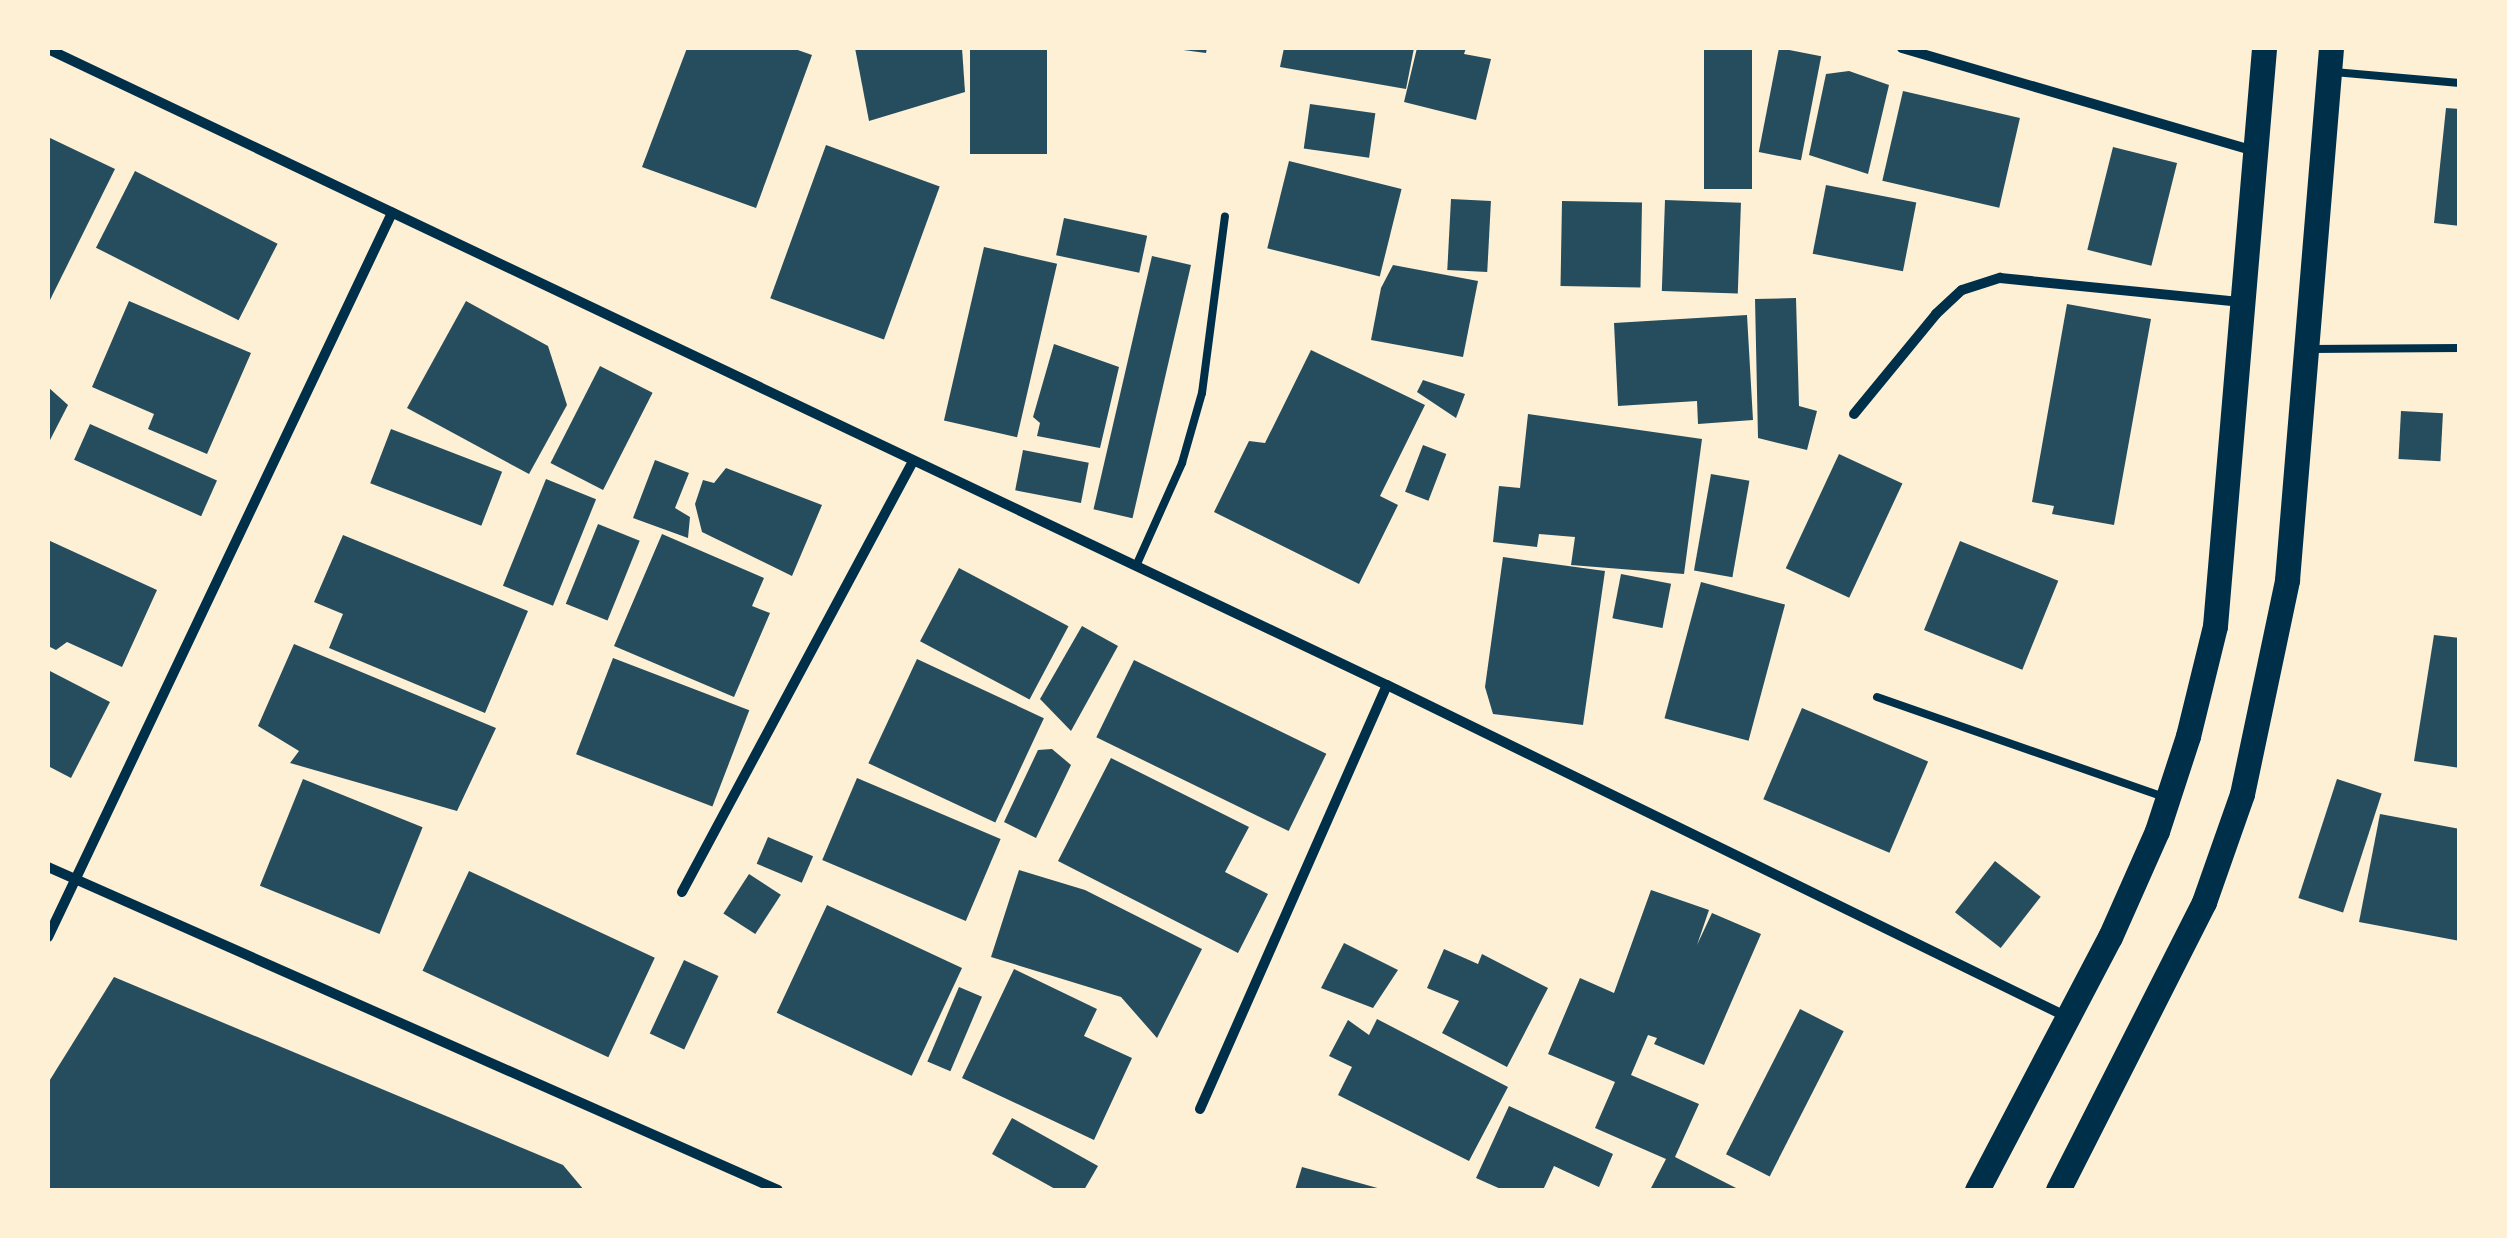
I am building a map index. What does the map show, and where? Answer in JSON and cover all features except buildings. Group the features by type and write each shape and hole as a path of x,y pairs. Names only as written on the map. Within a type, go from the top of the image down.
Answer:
{"main road":[{"path":"1977,1190 2110,937 2168,799 2216,626 2264,48"},
{"path":"2058,1190 2204,902 2242,794 2287,580 2330,60"}],"street":[{"path":"1902,48 2256,152"},
{"path":"48,49 1387,685 2068,1017"},
{"path":"48,937 392,213"},
{"path":"1854,414 1936,314 1962,290 2000,278 2243,302"},
{"path":"682,892 913,460"},
{"path":"1200,1109 1387,685"},
{"path":"48,867 778,1190"}],"lane":[{"path":"2330,60 2460,83"},
{"path":"1136,566 1182,463 1202,392 1225,216"},
{"path":"2306,348 2460,348"},
{"path":"1876,696 2168,799"}]}
